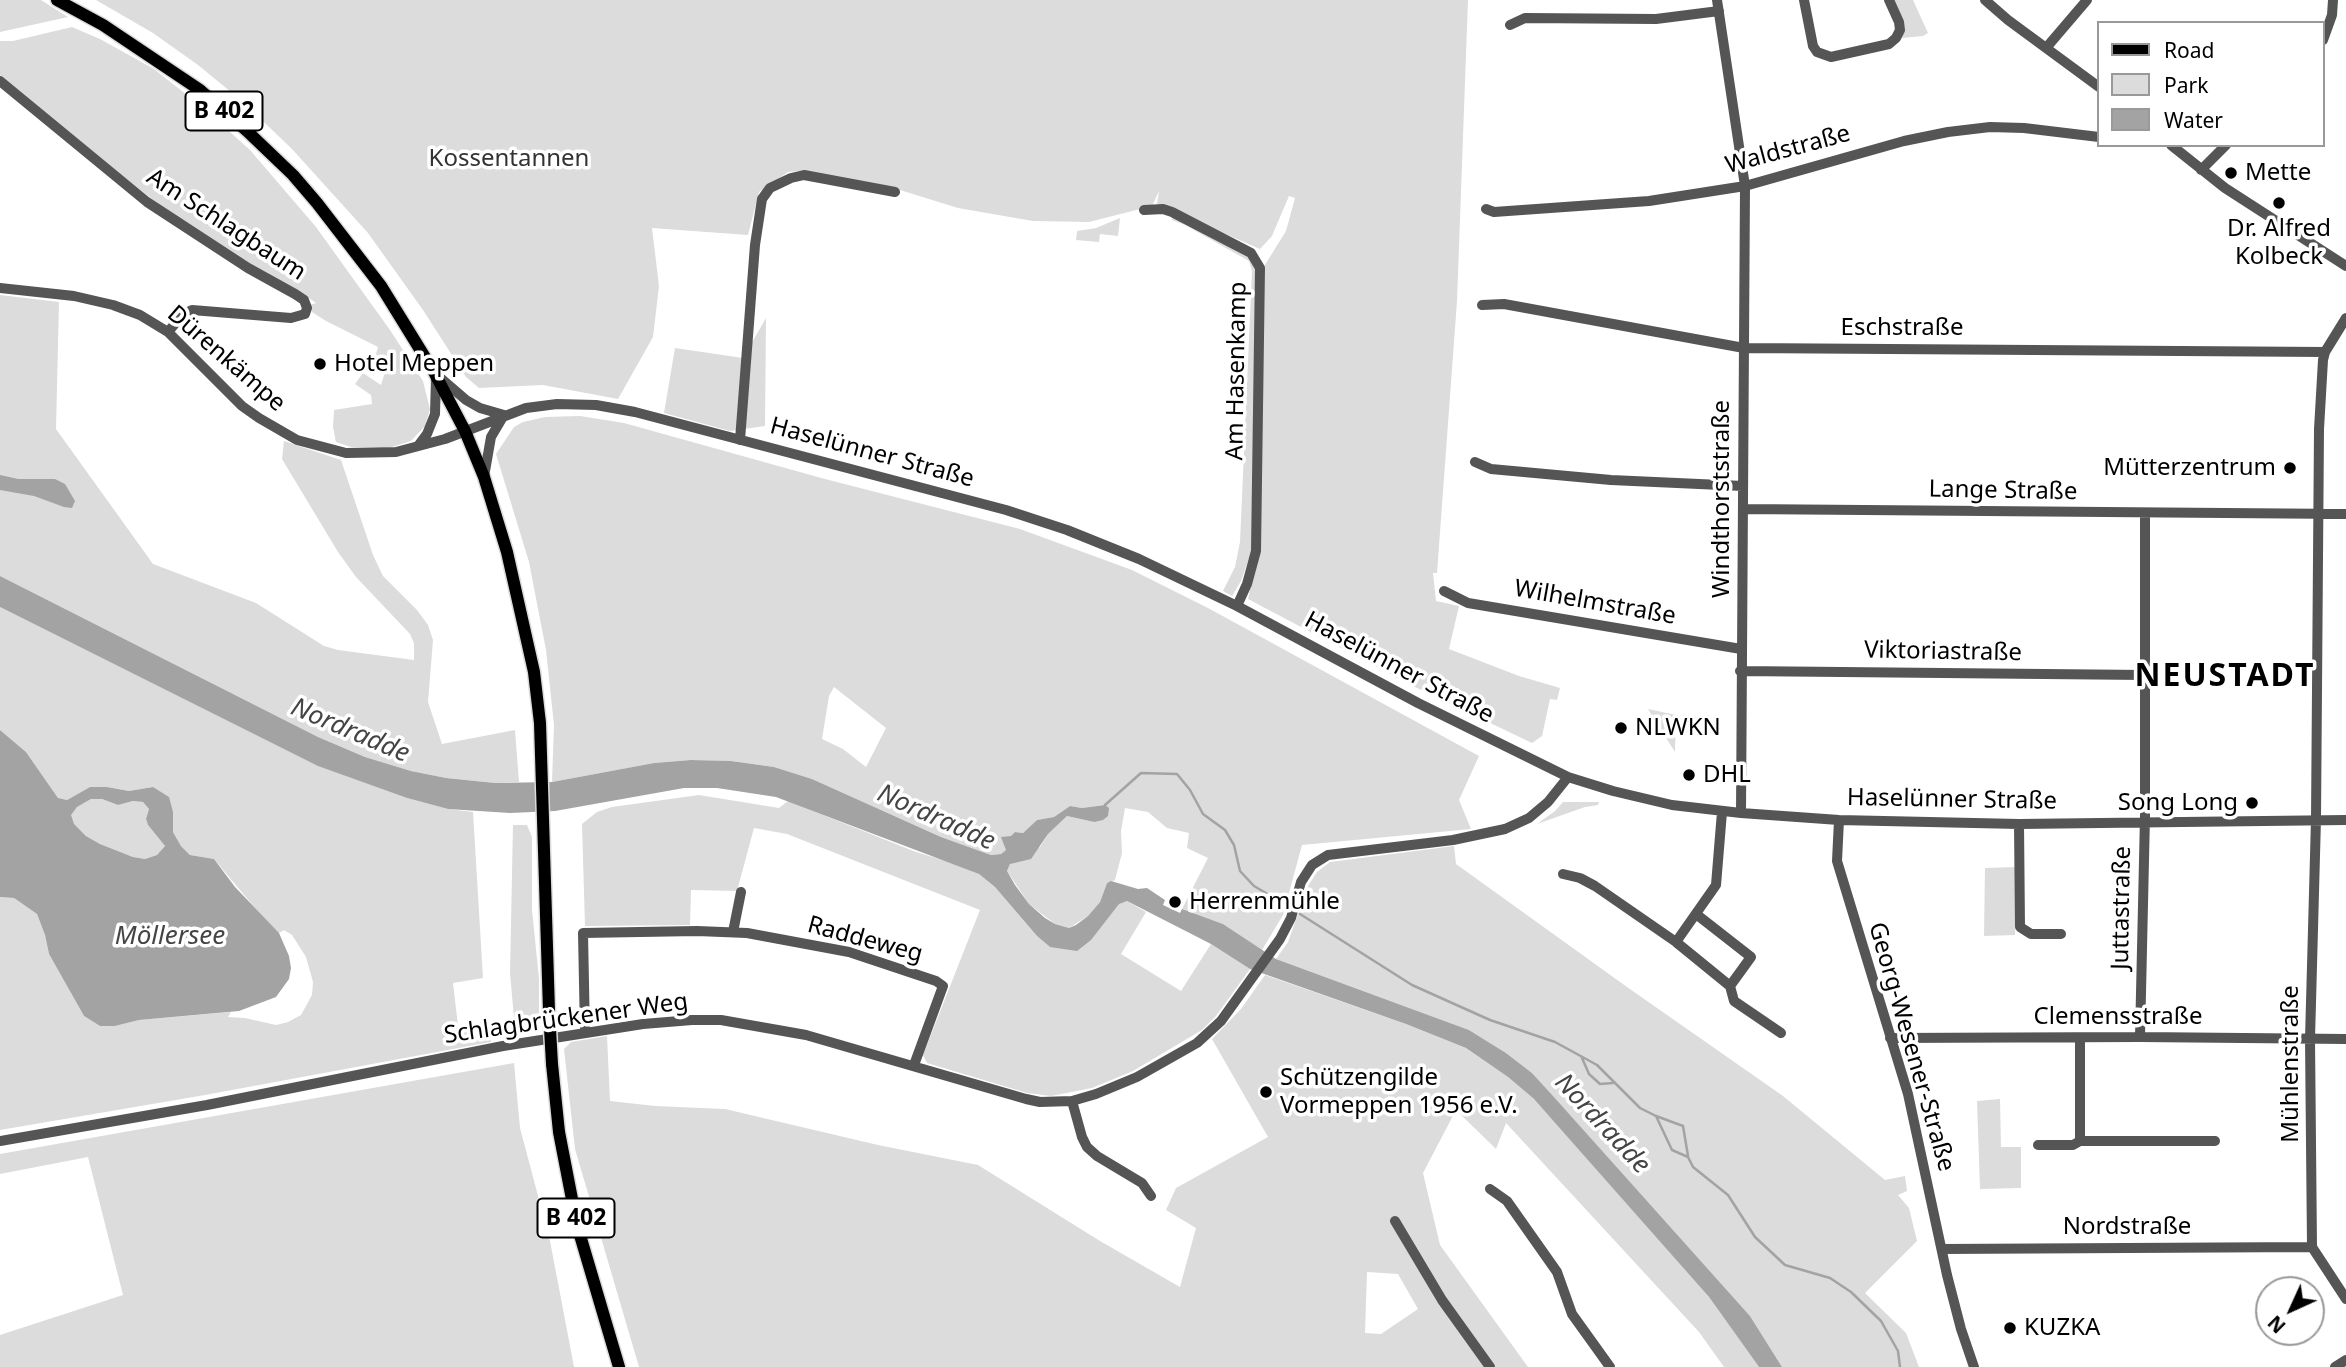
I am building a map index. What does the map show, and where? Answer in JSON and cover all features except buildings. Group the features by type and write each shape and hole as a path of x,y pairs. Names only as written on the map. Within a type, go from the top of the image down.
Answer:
{"main road":[{"name":"B 402","path":"57,0 103,25 200,90 293,175 365,264 435,375 465,431 484,477 510,563 534,672 541,723 548,1011 559,1132 578,1225 619,1367"}],"street":[{"name":"Windthorststraße","path":"1717,0 1745,186 1741,813"},
{"path":"1804,0 1813,46 1817,52 1831,57 1889,44 1896,38 1900,30 1899,22 1889,0"},
{"path":"1985,0 2007,20 2098,86"},
{"path":"2046,47 2087,0"},
{"path":"2325,34 2332,15 2333,0"},
{"path":"1510,24 1525,18 1656,19 1719,12"},
{"name":"Am Schlagbaum","path":"0,81 147,202 238,262 295,293 304,300 307,309 305,314 291,318 192,310 183,314 168,332"},
{"name":"Waldstraße","path":"1486,209 1494,212 1649,201 1745,186 1905,141 1948,132 1990,127 2098,136"},
{"path":"2173,147 2272,219 2346,266"},
{"path":"2202,170 2224,147"},
{"path":"740,440 755,245 762,199 770,188 804,175 895,192"},
{"name":"Am Hasenkamp","path":"1144,210 1163,209 1172,212 1251,253 1259,268 1256,551 1247,584 1237,606"},
{"name":"Dürenkämpe","path":"0,288 74,296 113,305 140,315 168,332 242,406 297,440 346,453 370,454 396,452 465,431"},
{"name":"Eschstraße","path":"1482,305 1504,304 1744,348 2325,352"},
{"path":"2325,352 2346,318"},
{"name":"Mühlenstraße","path":"2312,1247 2311,1039 2316,819 2319,429 2325,352"},
{"path":"435,375 466,400 480,408 504,415 490,442 484,477"},
{"path":"418,446 427,434 435,414 435,375"},
{"name":"Haselünner Straße","path":"465,431 526,408 557,404 596,405 635,412 1006,510 1139,559 1237,606 1418,703 1568,777 1660,802 1722,812 1839,820 2019,824 2346,820"},
{"path":"1475,462 1491,469 1585,478 1743,486"},
{"name":"Lange Straße","path":"1743,509 2346,514"},
{"name":"Juttastraße","path":"2140,1037 2145,822 2145,514"},
{"name":"Wilhelmstraße","path":"1444,591 1468,603 1741,649"},
{"name":"Viktoriastraße","path":"1741,671 2145,675"},
{"name":"Schlagbrückener Weg","path":"0,1141 228,1101 503,1046 667,1021 721,1020 806,1035 1026,1100 1072,1101 1097,1094 1136,1077 1197,1043 1221,1021 1280,939 1291,918 1301,882 1312,864 1328,855 1453,840 1506,829 1530,818 1548,802 1568,777"},
{"path":"1676,942 1717,885 1722,812"},
{"name":"Georg-Wesener-Straße","path":"1839,820 1837,861 1920,1145 1961,1329 1974,1367"},
{"path":"2019,824 2020,927 2031,934 2061,934"},
{"path":"1563,874 1580,878 1595,886 1676,942 1730,986 1734,1001 1781,1032"},
{"path":"733,932 741,892"},
{"path":"1696,914 1751,957 1730,986"},
{"name":"Raddeweg","path":"585,1033 583,933 733,932 849,952 936,981 943,986 914,1065"},
{"name":"Clemensstraße","path":"1890,1038 2346,1039"},
{"path":"2080,1039 2080,1141"},
{"path":"1072,1101 1087,1147 1142,1183 1151,1196"},
{"path":"2038,1145 2073,1145 2080,1141 2215,1141"},
{"path":"1490,1189 1507,1201 1557,1272 1572,1314 1610,1367"},
{"path":"1395,1221 1442,1300 1490,1367"},
{"path":"2312,1247 2346,1299"},
{"name":"Nordstraße","path":"1942,1249 2312,1247"},
{"path":"2335,1367 2346,1360"}],"green space":[{"path":"0,0 41,0 68,17 0,32"},
{"name":"Kossentannen","path":"96,0 1468,0 1457,301 1437,573 1433,573 1436,601 1459,606 1449,649 1519,676 1560,688 1557,700 1550,699 1542,736 1532,743 1413,686 1248,599 1259,551 1263,268 1286,231 1295,198 1289,196 1272,236 1260,249 1157,204 1159,191 1152,206 1089,222 1033,221 958,208 900,190 800,171 788,172 759,192 748,235 652,228 659,286 653,337 618,399 543,385 479,388 466,377 423,310 368,233 292,149 242,101 198,65 153,33"},
{"path":"1893,0 1913,0 1928,33 1902,38 1904,31"},
{"path":"72,27 154,69 201,106 250,150 316,227 423,381 430,409 425,426 411,441 392,447 351,447 336,442 334,410 372,404 371,395 355,384 363,373 381,385 384,375 376,354 378,347 326,321 312,312 310,305 316,303 303,294 190,229 0,75 0,41 13,41"},
{"path":"1173,214 1251,259 1256,270 1252,550 1241,581 1232,596 1223,591 1235,567 1240,542 1252,271 1249,261 1172,220"},
{"path":"1120,218 1118,236 1100,234 1099,242 1076,240 1077,231 1096,228"},
{"path":"0,295 59,302 56,429 153,564 256,603 324,646 414,660 414,643 410,634 356,577 282,459 284,441 341,460 373,555 383,576 428,625 433,640 428,702 442,744 515,730 519,782 495,783 446,778 365,757 318,737 0,576"},
{"path":"766,318 765,426 730,431 664,413 675,348 743,358"},
{"path":"580,416 624,423 825,479 1020,529 1132,570 1208,608 1479,756 1459,800 1471,829 1302,845 1283,915 1262,950 1223,924 1182,909 1208,858 1187,848 1189,833 1167,828 1148,812 1125,808 1121,831 1122,853 1115,880 1107,883 1100,902 1088,916 1069,928 1055,924 1029,904 1007,871 1010,864 1040,847 1048,834 1067,816 1094,822 1105,805 1082,808 1070,806 1054,817 1037,820 1023,833 1015,832 1001,854 991,855 941,837 812,779 774,767 731,761 691,760 654,763 552,782 554,725 546,650 529,562 496,454 514,427 545,417","holes":["834,687 886,728 866,767 843,749 822,739 829,696"]},
{"path":"0,607 319,766 407,798 448,809 473,812 483,978 453,983 458,1026 489,1021 491,1042 0,1130 0,897 14,898 37,914 49,954 84,1016 100,1026 231,1012 228,1017 276,1025 301,1015 312,995 313,982 306,957 292,935 284,930 279,933 266,921 214,859 190,855 181,846 173,832 173,812 153,787 129,791 90,787 67,800 58,798 26,752 0,730"},
{"path":"1648,709 1676,715 1675,752"},
{"path":"699,795 779,808 788,801 916,852 959,865 979,874 995,887 1037,936 1050,947 1106,919 1119,903 1127,901 1146,912 1121,954 1181,991 1211,944 1250,969 1216,1016 1202,1030 1133,1071 1092,1088 1051,1096 1027,1093 927,1063 923,1055 980,910 787,834 754,828 737,891 691,890 690,925 585,926 582,824 597,812 612,807"},
{"path":"91,799 102,799 118,805 133,801 143,802 149,809 146,819 148,825 165,846 157,855 145,859 133,857 86,836 73,824 70,815 77,807"},
{"path":"1563,802 1599,802 1598,805 1537,824"},
{"path":"513,825 527,825 532,837 532,910 539,979 539,1032 519,1034 515,1029 510,973"},
{"path":"1454,846 1456,864 1783,1096 1885,1180 1905,1176 1907,1191 1898,1195 1909,1208 1917,1241 1865,1293 1906,1333 1919,1367 1782,1367 1750,1316 1532,1073 1469,1030 1276,959 1288,942 1308,886 1317,872 1330,862"},
{"path":"2016,867 2015,935 1984,936 1985,868"},
{"path":"1265,975 1466,1048 1508,1077 1534,1099 1709,1297 1759,1367 1724,1367 1699,1332 1506,1123 1496,1149 1456,1110 1423,1173 1440,1245 1528,1367 639,1367 575,1149 564,1049 571,1042 607,1036 610,1101 725,1109 978,1165 1180,1287 1196,1228 1166,1210 1176,1188 1268,1137 1212,1039 1241,1009","holes":["1367,1272 1398,1274 1418,1309 1381,1334 1365,1333"]},
{"path":"514,1063 520,1128 550,1241 574,1367 0,1367 0,1335 123,1295 88,1157 0,1174 0,1154"},
{"path":"2000,1099 2001,1147 2021,1147 2021,1188 1980,1189 1977,1101"}],"water":[{"path":"0,475 18,479 55,479 65,484 75,501 72,508 64,507 34,496 0,490"},
{"path":"0,576 318,737 365,757 411,771 495,783 552,782 654,763 691,760 731,761 774,767 812,779 941,837 991,855 1001,854 1006,850 1001,837 1011,836 1015,832 1023,833 1037,820 1054,817 1070,806 1082,808 1105,805 1109,808 1108,816 1103,820 1094,822 1067,816 1048,834 1031,859 1010,864 1007,871 1015,885 1029,904 1045,918 1069,928 1076,925 1100,902 1107,883 1111,881 1138,889 1147,888 1165,900 1163,905 1180,913 1182,909 1223,924 1276,959 1469,1030 1532,1073 1750,1316 1782,1367 1759,1367 1709,1297 1534,1099 1466,1048 1250,969 1211,944 1127,901 1119,904 1091,940 1077,951 1050,947 1037,936 995,887 979,874 776,797 717,788 684,788 555,811 510,813 448,809 407,798 318,766 0,607"},
{"name":"Möllersee","path":"0,730 26,752 58,798 67,800 90,787 129,791 153,787 169,797 173,812 173,832 181,846 190,855 214,859 235,887 279,933 289,956 289,979 276,997 239,1011 100,1026 84,1016 49,954 37,914 14,898 0,897","holes":["91,799 102,799 118,805 133,801 143,802 149,809 146,819 148,825 165,846 157,855 145,859 133,857 86,836 74,824 71,815 77,807"]}],"waterway":[{"path":"1105,805 1141,773 1177,774 1190,790 1203,814 1225,830 1234,845 1240,871 1254,886 1286,905"},
{"path":"1300,914 1412,985 1490,1020 1555,1042 1597,1065 1640,1108 1656,1116 1672,1150 1688,1157 1693,1167 1728,1195 1755,1237 1785,1265 1830,1278 1851,1292 1881,1321 1898,1351 1900,1367"},
{"name":"Nordradde","path":"1582,1058 1589,1074 1600,1084 1613,1083"},
{"path":"1656,1116 1683,1126 1688,1156"}],"place":[{"name":"Mette","path":"2231,173"},
{"name":"Dr. Alfred Kolbeck","path":"2279,203"},
{"name":"Hotel Meppen","path":"320,364"},
{"name":"Mütterzentrum","path":"2290,468"},
{"name":"NLWKN","path":"1621,728"},
{"name":"DHL","path":"1689,775"},
{"name":"Song Long","path":"2252,803"},
{"name":"Herrenmühle","path":"1175,902"},
{"name":"Schützengilde Vormeppen 1956 e.V.","path":"1266,1092"},
{"name":"KUZKA","path":"2010,1328"}],"district":[{"name":"NEUSTADT","path":"2225,677"}]}
